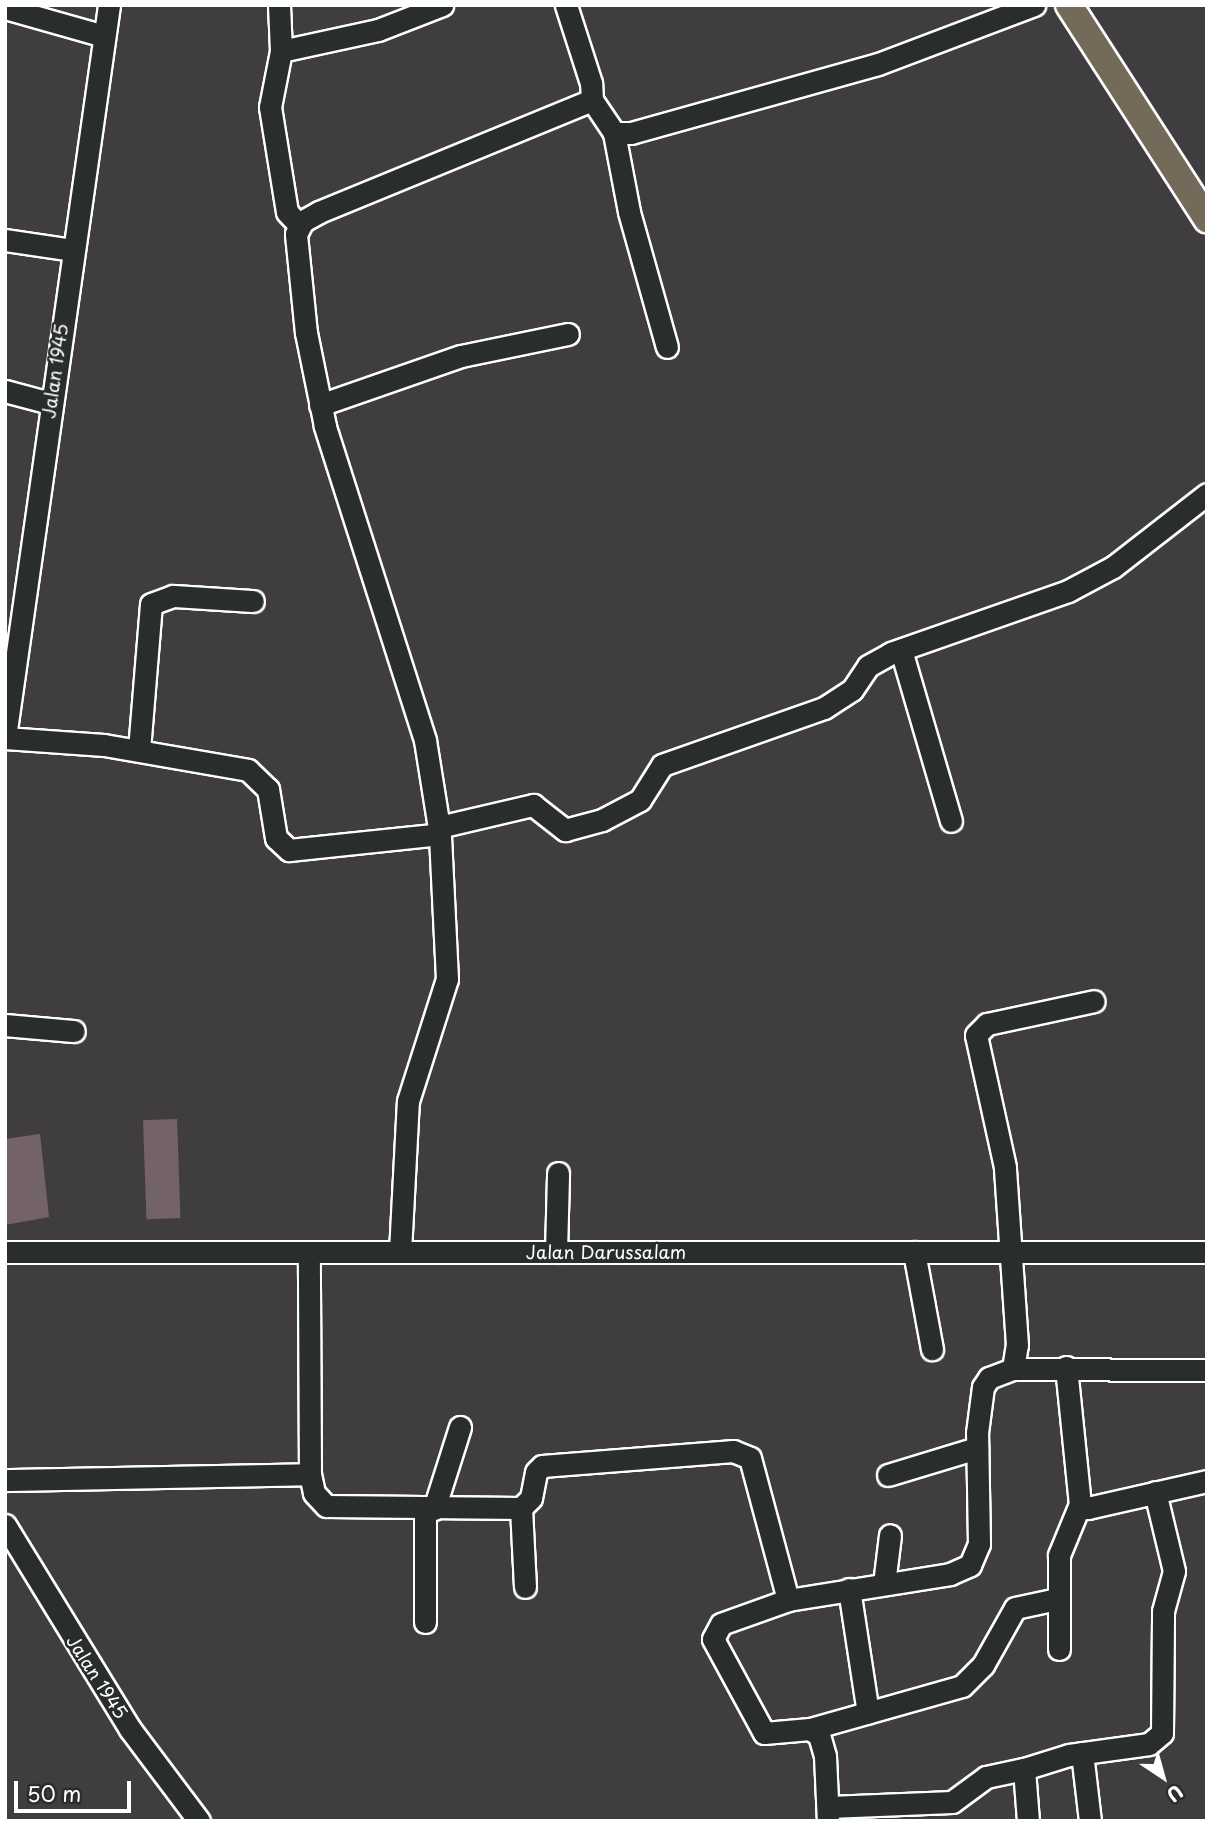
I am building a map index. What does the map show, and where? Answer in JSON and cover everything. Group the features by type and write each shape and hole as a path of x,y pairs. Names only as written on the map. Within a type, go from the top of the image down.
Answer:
{"main road":[{"path":"1069,5 1207,219"}],"street":[{"name":"Jalan 1945","path":"5,738 50,403 109,5"},
{"path":"279,5 281,51 270,107 273,139 287,212 299,225"},
{"path":"281,51 378,30 442,5"},
{"path":"566,5 591,83 592,100 614,133 629,212 667,347"},
{"path":"614,133 631,133 877,64 1034,5"},
{"path":"5,8 104,36"},
{"path":"400,1252 408,1101 447,979 440,831 425,740 320,405 299,289 295,243 299,225 341,203 592,100"},
{"path":"5,240 73,250"},
{"path":"320,405 461,356 568,334"},
{"path":"5,391 50,403"},
{"path":"5,738 139,750 229,764 258,775 268,789 276,838 289,850 440,831 533,805 565,830 603,820 640,800 662,765 824,708 852,690 868,666 901,650 1068,591 1113,567 1207,494"},
{"path":"139,750 151,604 173,596 253,601"},
{"path":"901,650 951,821"},
{"path":"1013,1368 1013,1251 1004,1167 976,1035 986,1024 1094,1001"},
{"path":"5,1026 74,1031"},
{"path":"556,1252 558,1173"},
{"name":"Jalan Darussalam","path":"5,1252 1207,1252"},
{"path":"914,1252 932,1349"},
{"path":"309,1254 310,1474 314,1493 326,1506 521,1508"},
{"path":"1059,1649 1059,1555 1080,1504 1066,1367"},
{"path":"1057,1599 1015,1608 983,1665 962,1686 810,1729 764,1733 713,1639 721,1624 788,1600 950,1574 970,1565 979,1544 978,1448 985,1381 1013,1368 1207,1370"},
{"path":"425,1622 429,1509 460,1427"},
{"path":"888,1475 978,1448"},
{"path":"526,1587 521,1508 531,1497 536,1472 542,1465 744,1453 750,1458 788,1600"},
{"path":"5,1480 310,1474"},
{"path":"1080,1504 1088,1508 1207,1482"},
{"path":"810,1729 819,1735 825,1756 828,1814 913,1813 952,1802 986,1777 1082,1753 1149,1744 1162,1733 1163,1603 1174,1571 1155,1493"},
{"name":"Jalan 1945","path":"5,1525 56,1614 159,1768 199,1821"},
{"path":"884,1584 890,1535"},
{"path":"849,1589 868,1713"},
{"path":"1082,1753 1090,1821"},
{"path":"1024,1769 1028,1821"}],"building":[{"path":"177,1119 180,1218 146,1219 143,1120"},
{"path":"40,1134 49,1217 5,1225 5,1139"}]}
